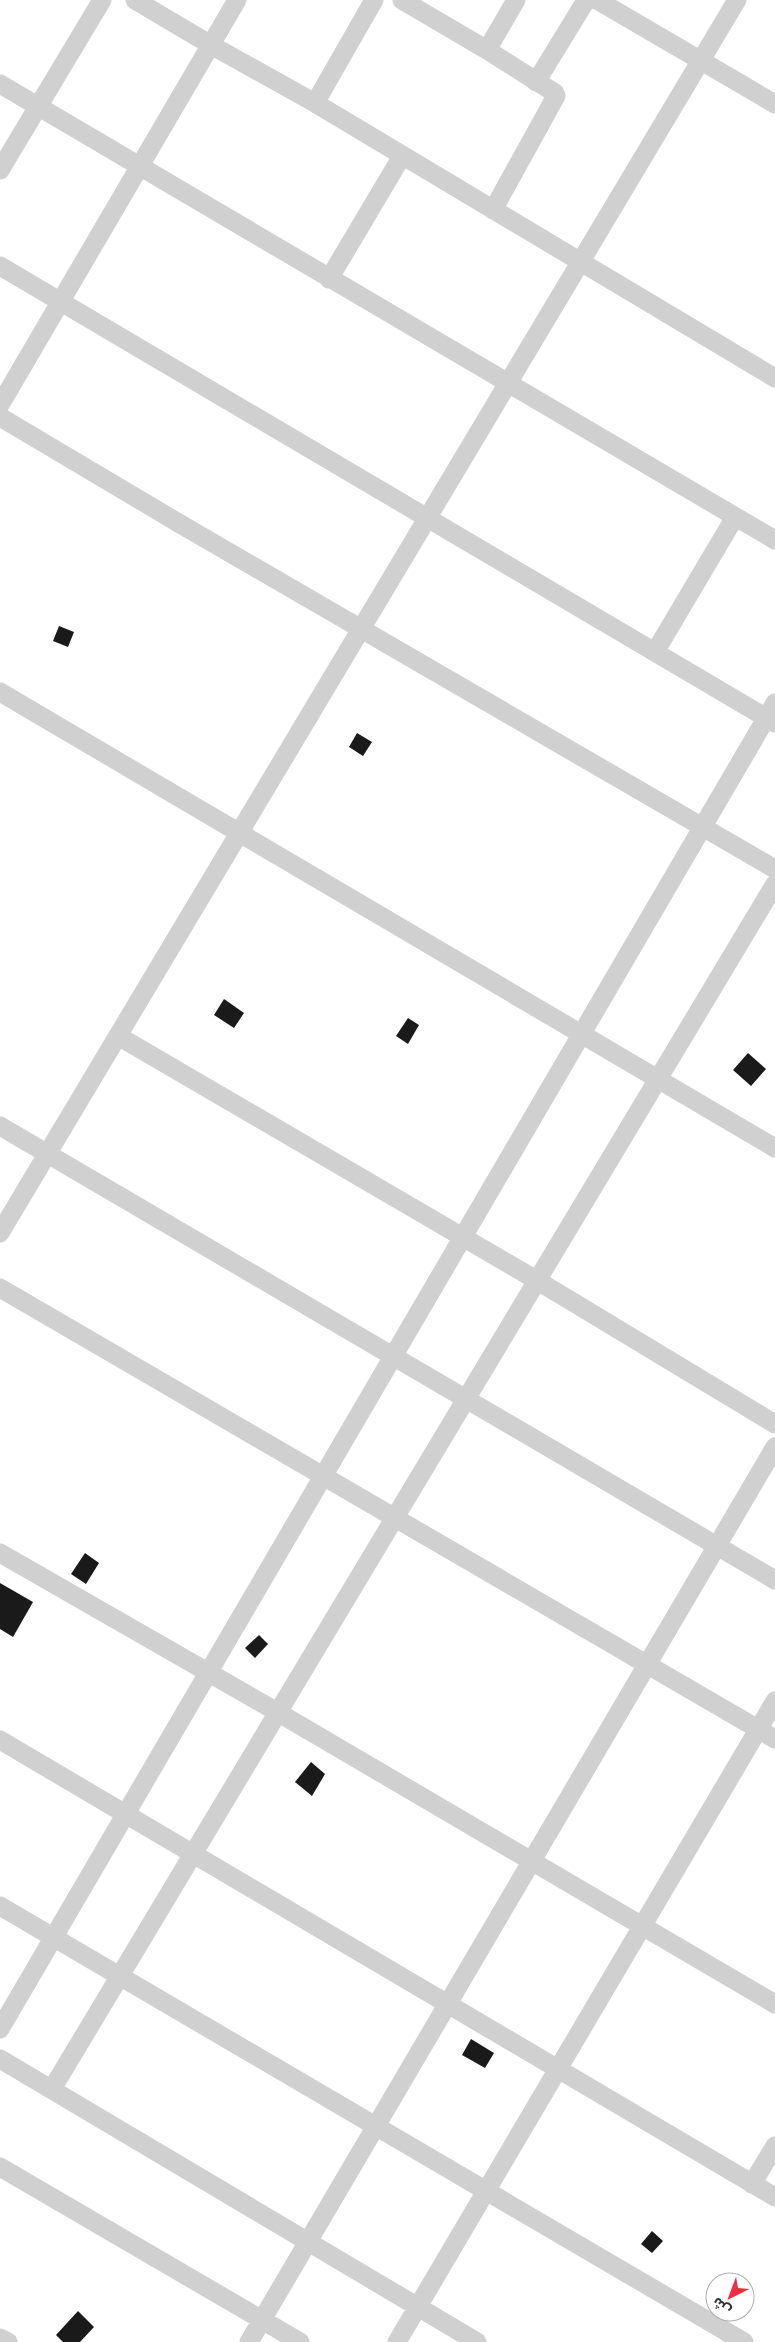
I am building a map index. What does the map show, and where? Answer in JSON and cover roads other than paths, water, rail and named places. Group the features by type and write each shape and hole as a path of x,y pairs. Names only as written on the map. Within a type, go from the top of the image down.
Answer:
{"street":[{"path":"0,170 102,0"},
{"path":"135,0 211,46 315,103 775,378"},
{"path":"0,405 237,0"},
{"path":"315,103 374,0"},
{"path":"402,0 555,93 556,100 493,210"},
{"path":"487,50 516,0"},
{"path":"536,82 585,2 589,0"},
{"path":"597,0 775,104"},
{"path":"0,1233 737,0"},
{"path":"0,84 775,540"},
{"path":"330,279 402,156"},
{"path":"0,266 655,652 772,714 702,827 0,2028"},
{"path":"0,416 182,525 775,869"},
{"path":"655,652 735,517"},
{"path":"0,692 775,1148"},
{"path":"52,2089 775,884"},
{"path":"118,1036 538,1281 775,1424"},
{"path":"0,1126 775,1580"},
{"path":"0,1288 775,1739"},
{"path":"249,2342 775,1447"},
{"path":"0,1553 207,1674 279,1713 775,2004"},
{"path":"397,2342 775,1701"},
{"path":"0,1740 775,2197"},
{"path":"0,1906 744,2342"},
{"path":"0,2059 477,2342"},
{"path":"752,2184 775,2146"},
{"path":"0,2166 300,2342"},
{"path":"0,2338 8,2342"}]}
